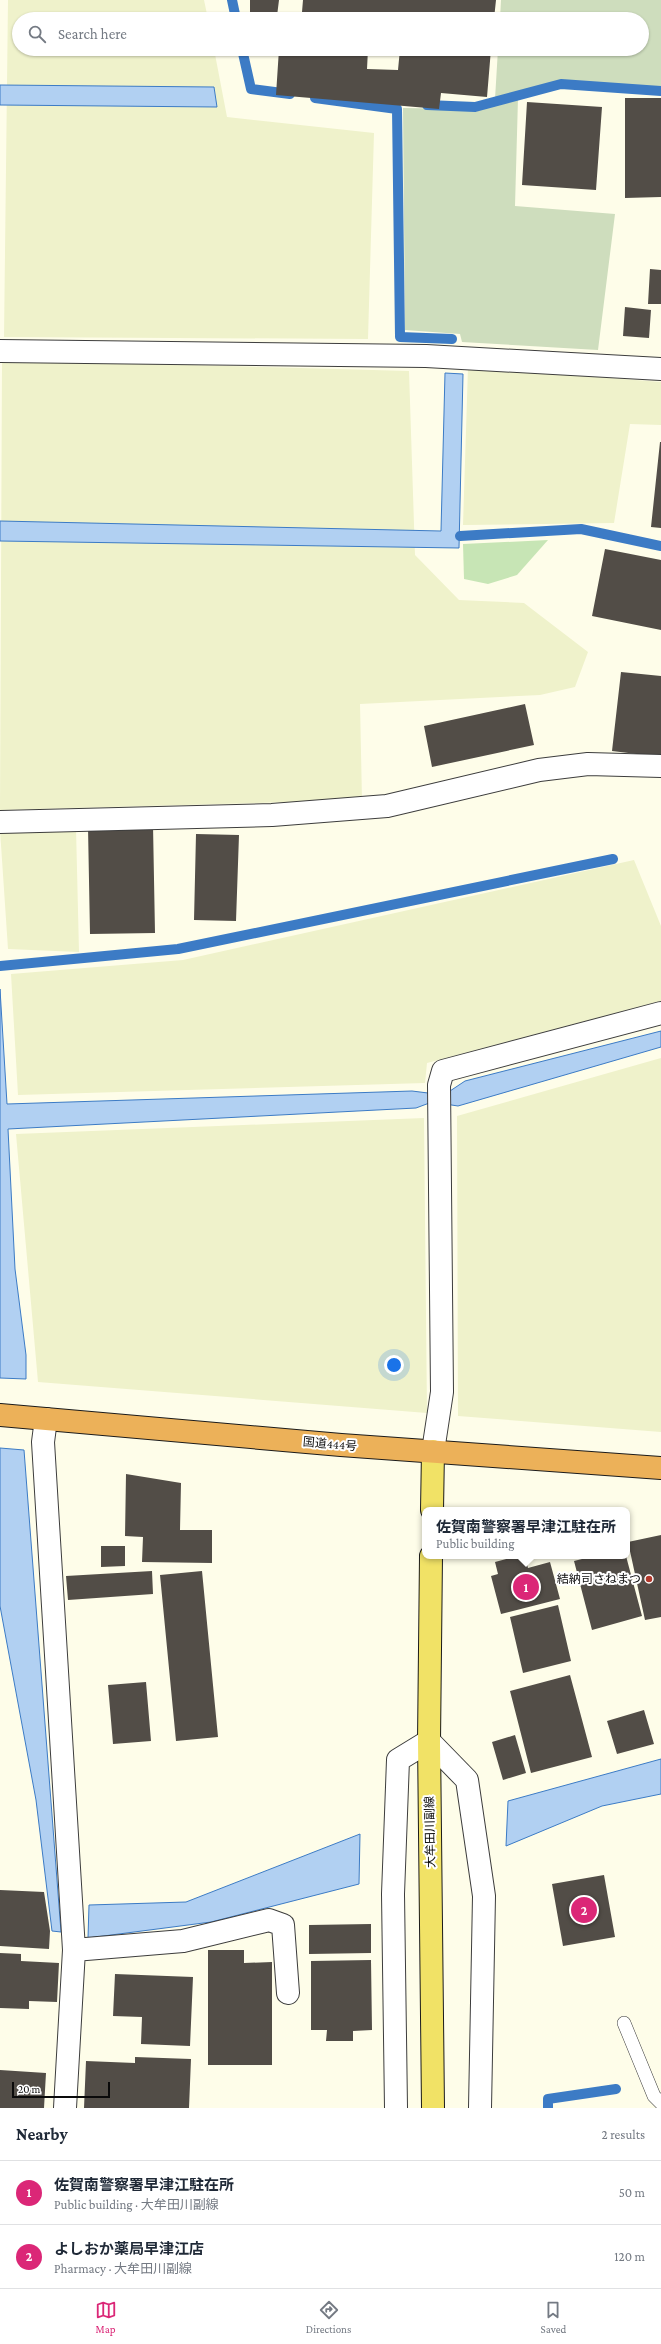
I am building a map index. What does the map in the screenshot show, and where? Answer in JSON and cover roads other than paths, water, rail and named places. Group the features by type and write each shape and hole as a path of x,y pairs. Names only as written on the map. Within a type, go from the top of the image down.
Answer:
{"highway":[{"name":"国道444号","path":"0,1415 433,1451 661,1468"}],"main road":[{"path":"432,1507 433,1451"},
{"name":"大牟田川副線","path":"431,1559 429,1741 433,2108"}],"street":[{"path":"0,351 426,356 661,369"},
{"path":"0,822 272,815 372,808 387,806 539,770 588,764 661,766"},
{"path":"433,1451 442,1392 439,1085 443,1071 661,1013"},
{"path":"46,1419 43,1442 74,1950 65,2108"},
{"path":"396,2108 393,1894 398,1760 429,1741 467,1780 484,1896 480,2108"},
{"path":"74,1950 183,1941 269,1920 283,1925 288,1993"}],"lane":[{"path":"624,2024 654,2096 661,2103"}],"water":[{"path":"0,85 214,87 217,107 0,105"},
{"path":"445,373 463,374 459,548 0,541 0,521 441,531"},
{"path":"0,989 7,1104 412,1091 444,1095 465,1081 661,1031 661,1047 458,1106 432,1102 416,1108 8,1129 15,1269 26,1355 26,1379 0,1378"},
{"path":"0,1448 24,1450 61,1932 52,1931 36,1800 0,1606"},
{"path":"661,1759 661,1794 602,1806 506,1846 508,1801"},
{"path":"360,1834 359,1884 211,1922 88,1938 89,1905 186,1902"}],"waterway":[{"path":"232,0 235,12"},
{"path":"244,56 251,89 290,94"},
{"path":"427,105 475,107 561,84 661,91"},
{"path":"315,98 397,109 400,337 452,339"},
{"path":"460,536 581,529 661,546"},
{"path":"0,966 178,949 613,859"},
{"path":"548,2108 548,2099 616,2089"}],"place":[{"name":"結納司さねまつ","path":"649,1579"},
{"name":"佐賀南警察署早津江駐在所","path":"526,1587"},
{"name":"よしおか薬局早津江店","path":"584,1910"}]}
